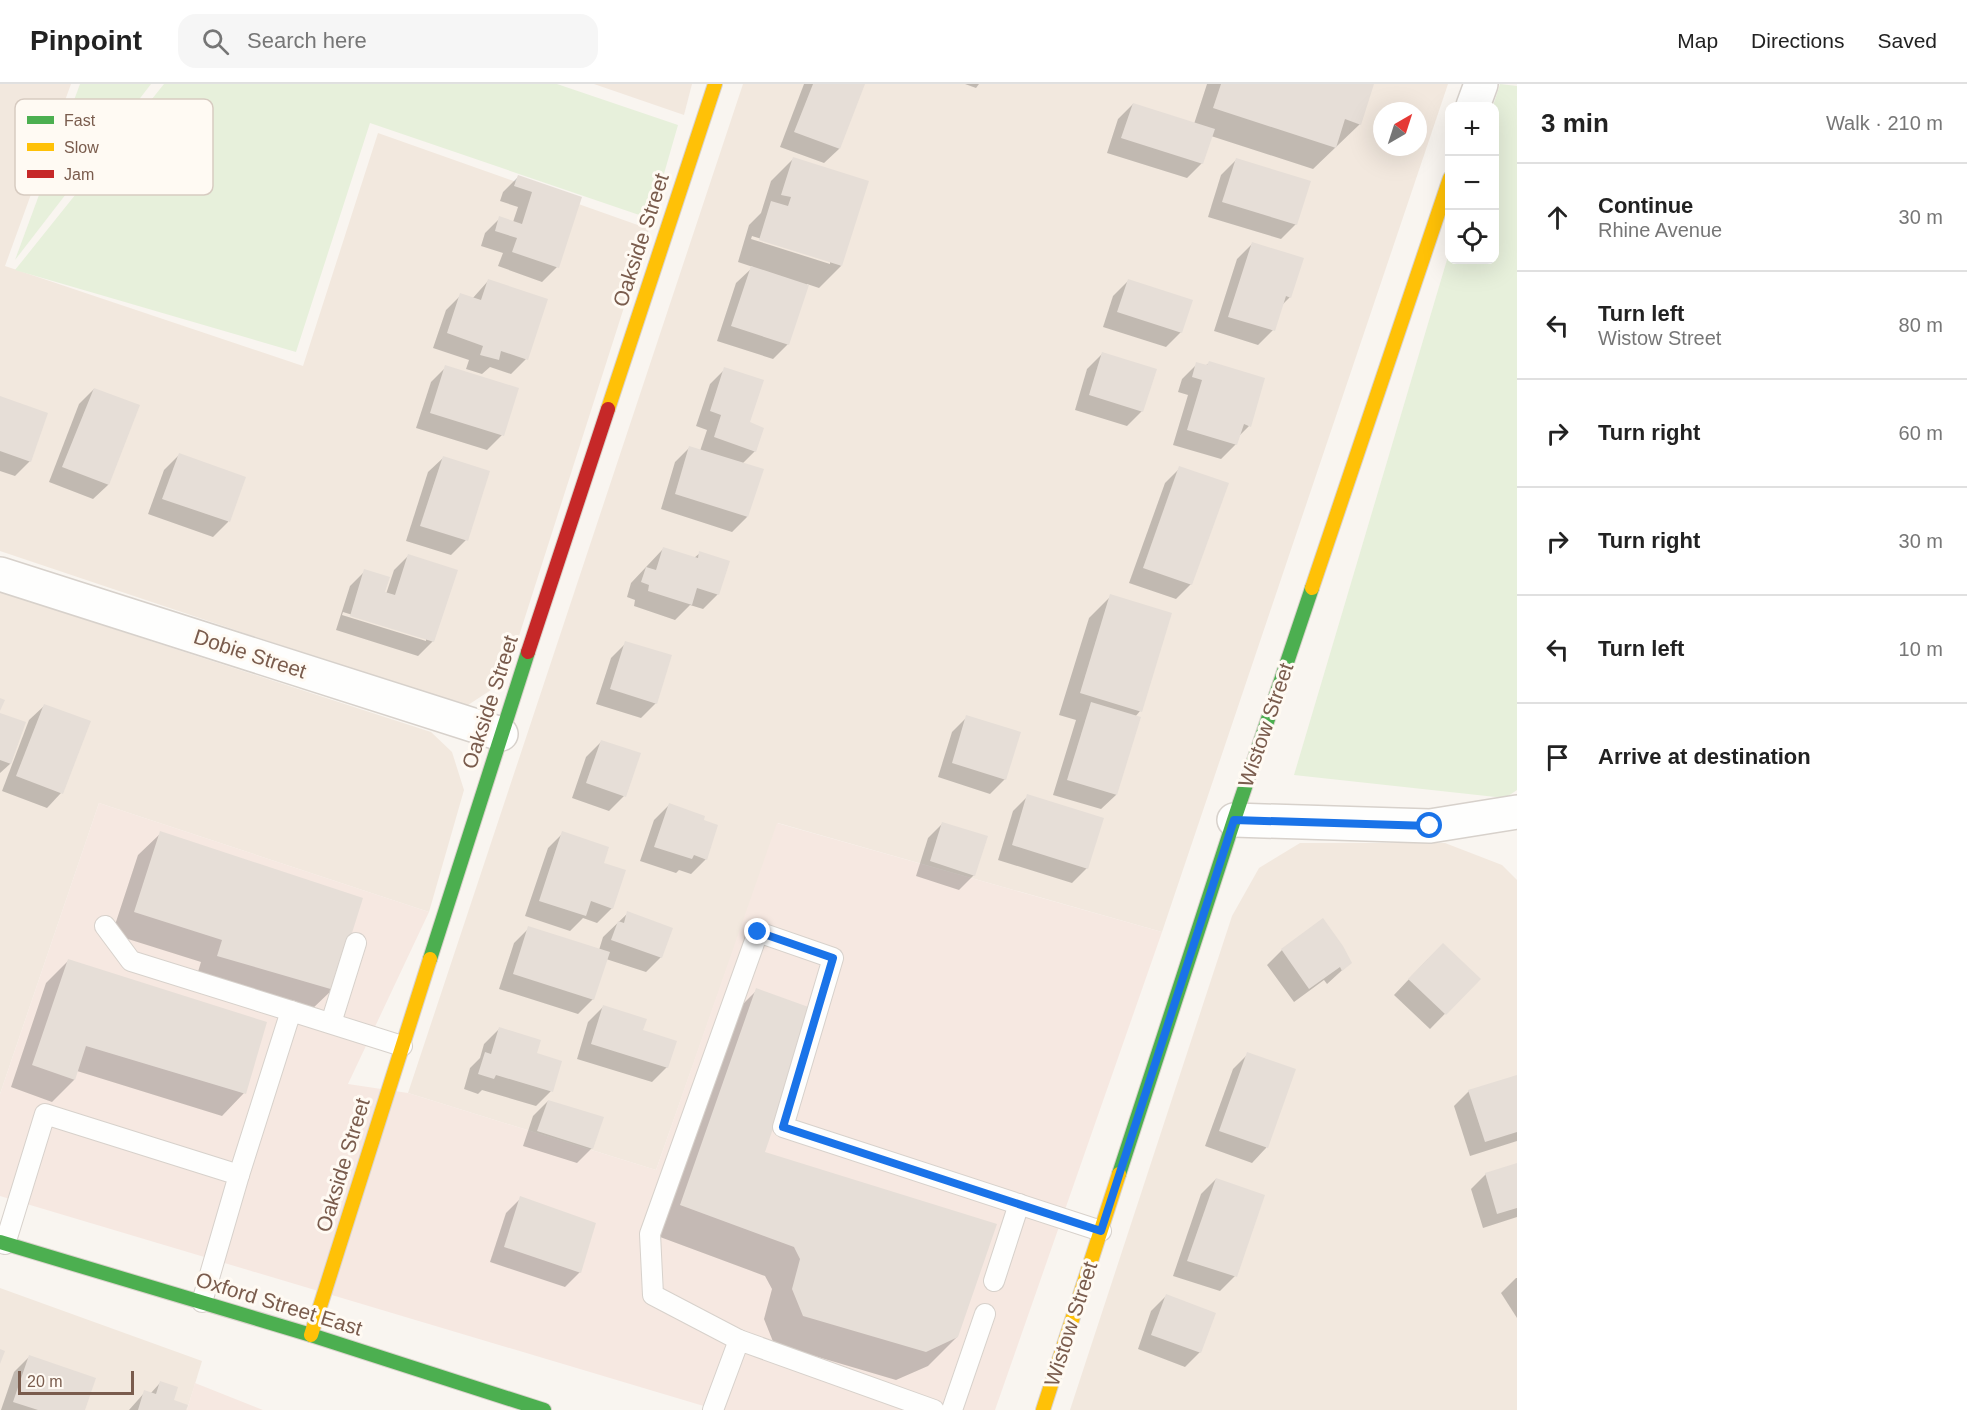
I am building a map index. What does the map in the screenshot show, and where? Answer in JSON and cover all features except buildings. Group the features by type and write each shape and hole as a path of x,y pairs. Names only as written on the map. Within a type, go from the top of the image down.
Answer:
{"street":[{"name":"Oakside Street","path":"311,1335 501,734 715,84"},
{"path":"1474,102 1481,84"},
{"name":"Wistow Street","path":"1043,1410 1234,820 1445,190"},
{"name":"Dobie Street","path":"0,574 501,734"},
{"path":"1234,820 1430,826 1517,812"},
{"name":"Oxford Street East","path":"3,1243 311,1335 544,1410"},
{"path":"465,1402 471,1385"}],"lane":[{"path":"105,926 131,961 402,1046"},
{"path":"934,1410 739,1340 653,1295 650,1234 758,932 833,958 783,1127 1101,1231"},
{"path":"331,1023 356,943"},
{"path":"202,1302 291,1011"},
{"path":"3,1243 45,1114 239,1175"},
{"path":"994,1281 1019,1204"},
{"path":"952,1410 985,1314"},
{"path":"713,1410 739,1340"}],"shaded area":[{"path":"0,84 71,84 66,99 15,99 15,195 31,195 5,266 303,366 378,133 649,229 512,658 494,688 465,707 0,551"},
{"path":"594,84 692,84 684,115"},
{"path":"743,84 1448,84 1427,146 1427,102 1373,102 1373,156 1424,156 1162,932 778,823 656,1170 408,1093"},
{"path":"0,592 431,732 452,752 464,790 429,912 99,803 0,1094"},
{"path":"99,803 429,912 348,1084 408,1093 656,1170 777,823 1162,932 995,1410 717,1410 0,1196 0,1094"},
{"path":"1300,843 1445,843 1502,865 1517,880 1517,1410 1070,1410 1232,916 1259,868"},
{"path":"0,1288 202,1361 187,1410 0,1410"},
{"path":"195,1383 263,1410 187,1410"}],"green space":[{"path":"80,84 151,84 139,99 74,99"},
{"path":"164,84 557,84 678,125 651,219 370,123 296,352 15,270 75,195 213,195 213,99 152,99"},
{"path":"1500,84 1517,86 1517,790 1505,798 1294,775 1446,264 1499,264 1499,102 1494,102"},
{"path":"39,195 65,195 15,260"}],"traffic: fast":[{"path":"1119,1174 1312,588"},
{"path":"430,959 528,652"},
{"path":"0,1242 311,1335 544,1410"}],"traffic: slow":[{"path":"608,409 715,84"},
{"path":"1312,588 1445,193"},
{"path":"311,1335 430,959"},
{"path":"1043,1410 1119,1174"}],"traffic: jam":[{"path":"528,652 608,409"}],"route":[{"path":"758,932 833,958 783,1127 1101,1231 1234,820 1430,826"}]}
